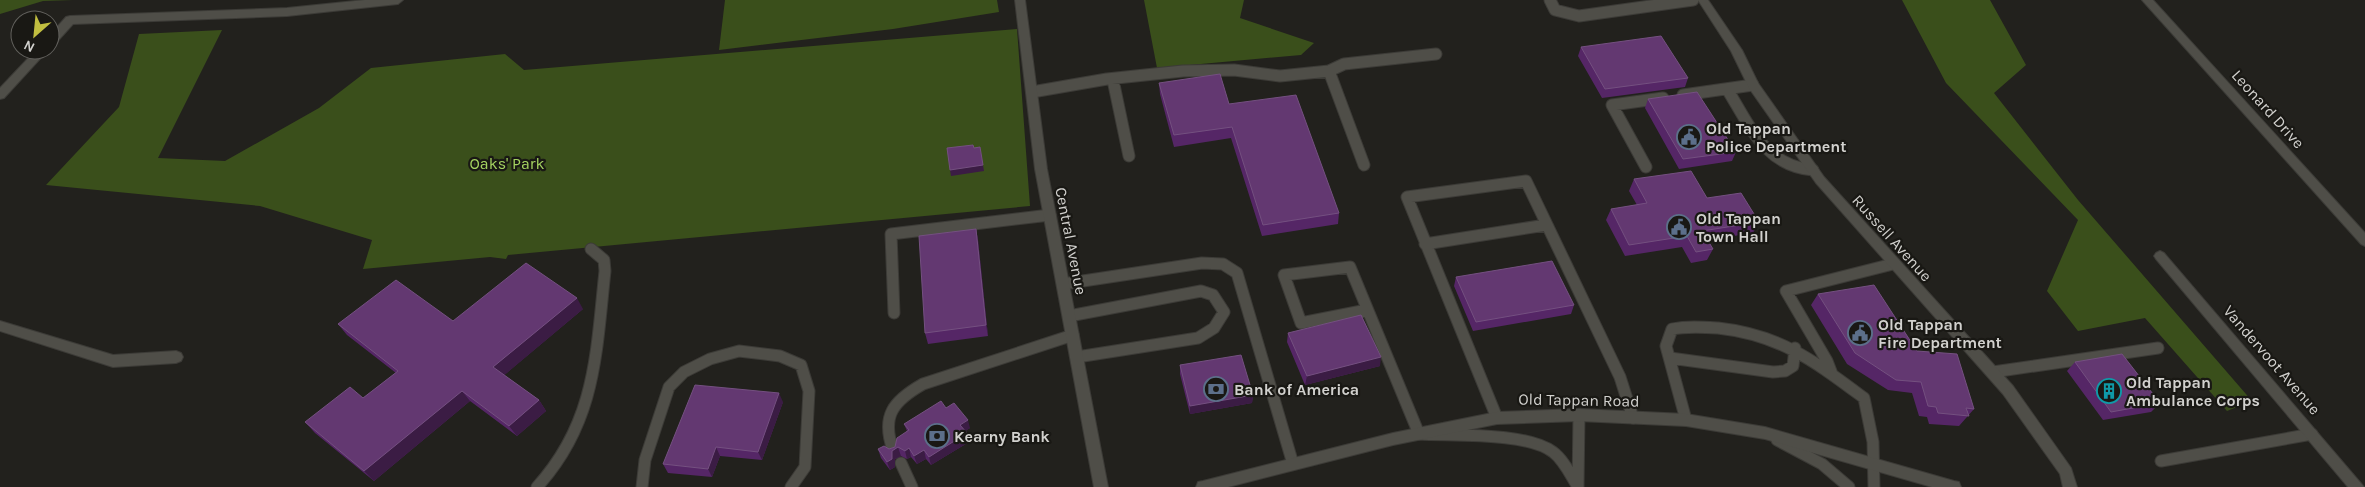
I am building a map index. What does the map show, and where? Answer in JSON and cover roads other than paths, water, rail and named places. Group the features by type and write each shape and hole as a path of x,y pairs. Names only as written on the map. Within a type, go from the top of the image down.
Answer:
{"street":[{"path":"60,31 70,20 287,12 398,0"},
{"name":"Central Avenue","path":"1020,0 1050,215 1101,487"},
{"name":"Russell Avenue","path":"1703,0 1736,50 1754,85 1812,170 1893,264 1993,372 2040,432 2066,472 2070,487"},
{"name":"Leonard Drive","path":"2147,0 2365,240"},
{"path":"0,95 33,60"},
{"name":"Vandervoot Avenue","path":"2160,256 2357,487"},
{"path":"0,326 113,361 176,357"},
{"name":"Old Tappan Road","path":"1203,487 1419,434 1497,418 1580,415 1686,420 1765,433 1876,463 1951,487"}],"lane":[{"path":"1550,0 1555,10 1579,16 1692,0"},
{"path":"1032,92 1113,80 1199,71 1236,70 1262,75 1291,76 1329,71 1344,64 1436,54"},
{"path":"1329,71 1364,165"},
{"path":"1113,80 1129,156"},
{"path":"1646,167 1612,105 1754,85"},
{"path":"1727,89 1769,153 1790,168 1801,171 1812,170"},
{"path":"1497,418 1407,198 1526,181 1620,377 1633,418"},
{"path":"894,313 891,234 1050,215"},
{"path":"1425,244 1546,226"},
{"path":"537,487 552,474 569,449 584,414 605,271 604,260 591,249"},
{"path":"1063,284 1202,263 1223,264 1237,273 1293,464"},
{"path":"1832,374 1827,361 1786,291 1893,264"},
{"path":"1367,310 1301,323 1284,275 1350,267 1419,434 1509,440 1534,444 1552,451 1564,465 1578,487"},
{"path":"1069,316 1201,291 1213,294 1224,312 1220,323 1211,334 1198,338 1077,357"},
{"path":"1686,420 1666,346 1672,329 1684,326 1729,329 1765,335 1795,348 1864,398 1874,438 1876,463 1874,487"},
{"path":"893,450 887,431 888,420 897,401 911,390 923,384 1073,335"},
{"path":"1670,358 1779,372 1794,366 1795,348"},
{"path":"1993,372 2158,348"},
{"path":"642,487 645,460 669,387 684,372 710,359 739,351 780,356 802,365 809,391 805,467 790,487"},
{"path":"1578,487 1580,415"},
{"path":"1765,433 1822,464 1849,487"},
{"path":"2161,461 2312,434"},
{"path":"901,463 912,487"}],"place":[{"name":"Old Tappan Police Department","path":"1689,137"},
{"name":"Old Tappan Town Hall","path":"1679,227"},
{"name":"Old Tappan Fire Department","path":"1860,333"},
{"name":"Bank of America","path":"1216,389"},
{"name":"Old Tappan Ambulance Corps","path":"2109,391"},
{"name":"Kearny Bank","path":"937,436"}],"park label":[{"name":"Oaks' Park","path":"507,163"}]}
